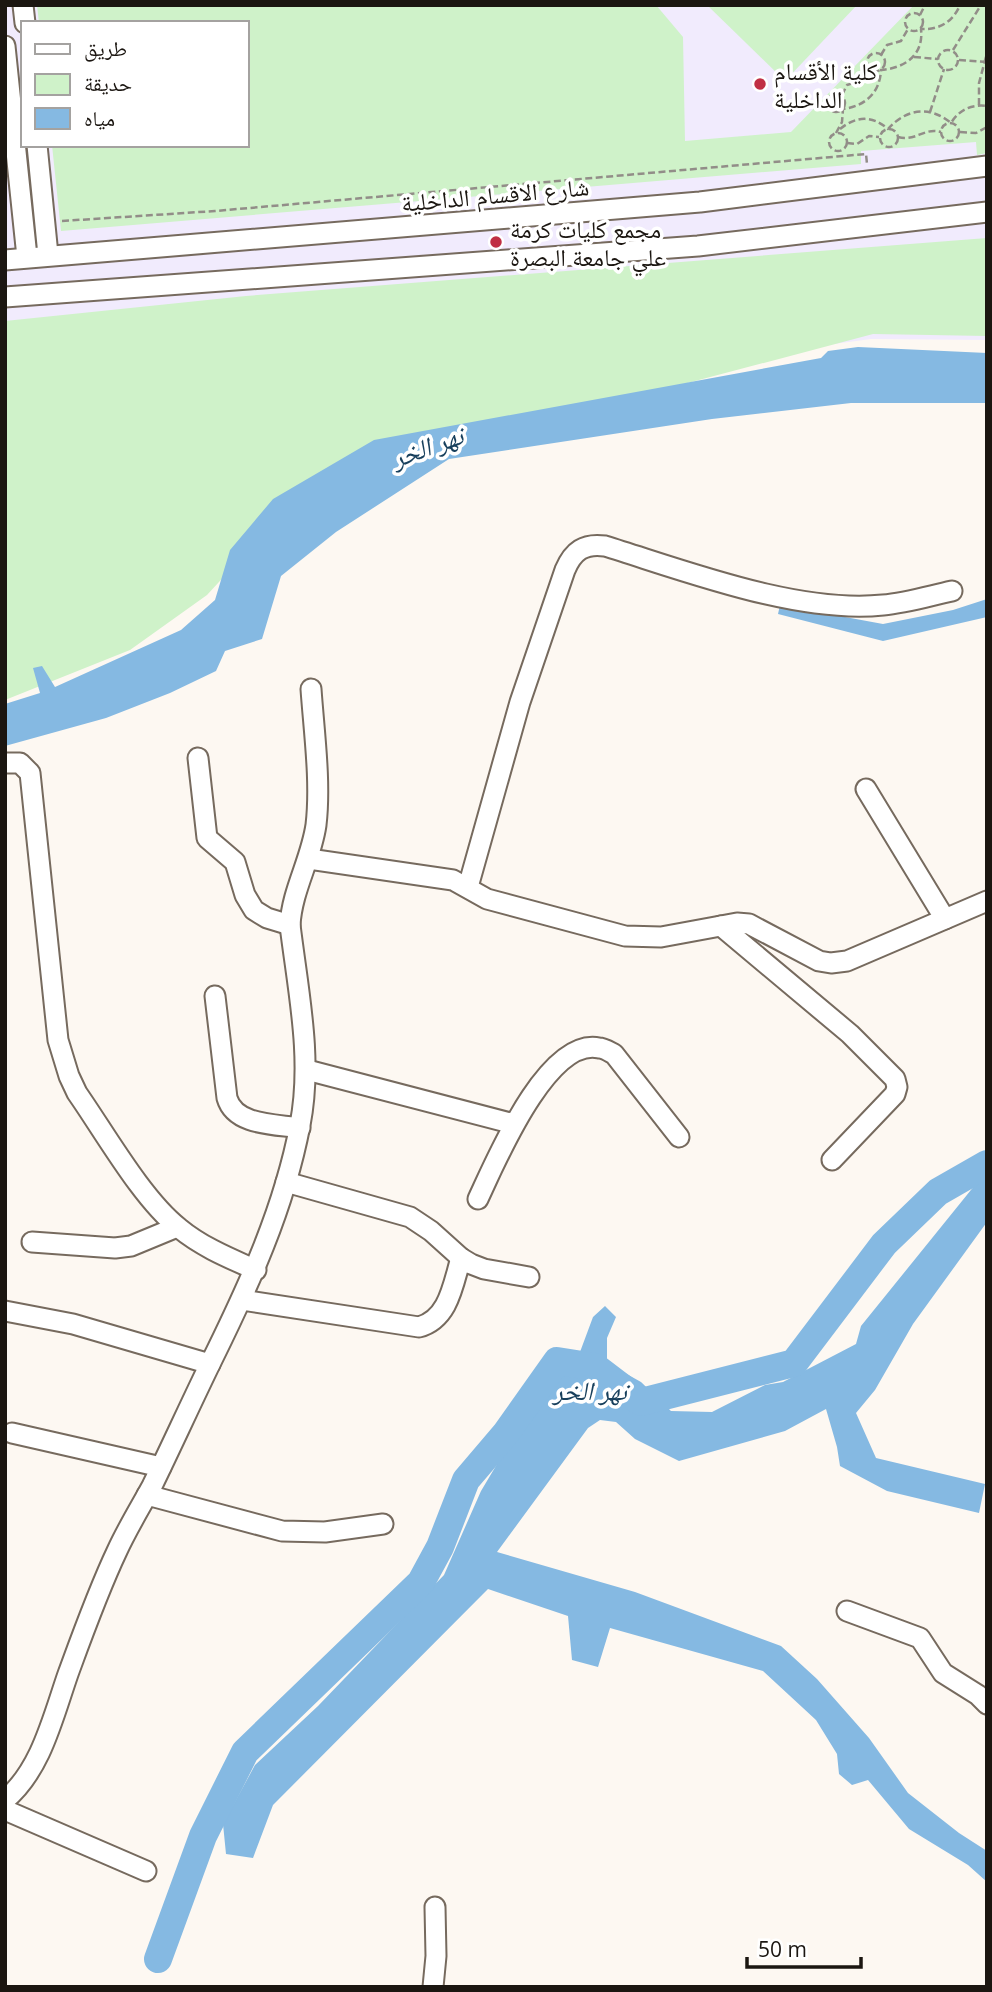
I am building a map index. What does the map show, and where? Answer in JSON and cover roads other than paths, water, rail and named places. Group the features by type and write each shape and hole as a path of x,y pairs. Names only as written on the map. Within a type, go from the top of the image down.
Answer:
{"street":[{"path":"5,46 11,154 27,257"},
{"path":"11,154 37,148 48,255"},
{"name":"شارع الاقسام الداخلية","path":"5,260 700,202 987,166"},
{"path":"5,297 698,246 987,212"},
{"path":"468,887 520,702 570,558 580,549 592,544 605,546 722,583 783,597 838,605 882,606 952,591"},
{"path":"5,1800 19,1789 32,1767 117,1549 161,1467 256,1270 275,1221 286,1182 300,1128 306,1070 290,925 292,902 309,859 317,805 312,689"},
{"path":"198,758 207,838 235,862 244,895 254,910 267,918 290,925"},
{"path":"5,763 20,763 26,767 31,780 58,1040 69,1076 157,1207 177,1227 216,1251 256,1270"},
{"path":"866,789 946,919"},
{"path":"309,859 441,878 468,887 487,899 625,936 661,937 748,924 819,961 831,963 847,961 987,901"},
{"path":"721,926 850,1034 895,1079 895,1094 832,1160"},
{"path":"215,996 227,1098 232,1110 245,1119 300,1128"},
{"path":"478,1199 514,1124 535,1090 554,1069 582,1049 598,1047 614,1055 679,1137"},
{"path":"306,1070 514,1124"},
{"path":"286,1182 410,1217 431,1230 461,1258 484,1269 529,1277"},
{"path":"32,1242 115,1248 131,1246 177,1227"},
{"path":"242,1300 419,1327 439,1317 446,1306 461,1258"},
{"path":"5,1311 73,1324 210,1364"},
{"path":"12,1433 161,1467"},
{"path":"147,1495 282,1531 325,1532 383,1524"},
{"path":"847,1611 920,1638 943,1673 978,1695 987,1704"},
{"path":"5,1810 146,1871"},
{"path":"433,1987 436,1956 435,1907"}],"water":[{"name":"نهر الخر","path":"858,347 987,353 987,403 851,403 712,419 449,459 336,532 281,576 262,639 225,651 216,671 170,693 106,718 5,746 5,704 40,693 33,668 42,666 55,687 181,630 215,600 230,550 273,499 374,440 821,358 828,351"},
{"path":"987,599 987,617 883,641 778,614 780,605 883,624 953,610"},
{"name":"نهر الخر","path":"987,1178 987,1222 913,1324 875,1390 856,1413 876,1458 985,1484 979,1513 887,1491 840,1466 826,1409 785,1431 679,1461 635,1439 616,1422 600,1420 588,1428 497,1552 635,1592 781,1646 817,1679 869,1738 908,1793 987,1851 987,1882 968,1865 909,1829 868,1780 852,1785 839,1774 837,1754 816,1720 763,1671 610,1628 598,1667 572,1660 568,1616 488,1589 273,1805 253,1858 226,1854 223,1824 255,1765 318,1706 444,1575 481,1491 506,1449 580,1352 593,1317 605,1306 616,1317 607,1338 607,1363 641,1382 671,1411 712,1412 765,1385 783,1382 856,1344 861,1326 979,1180"}],"waterway":[{"path":"158,1959 203,1836 245,1752 421,1582 440,1547 466,1480 506,1433 557,1361 595,1367 641,1402 794,1363 884,1244 938,1192 987,1164"}],"place":[{"name":"كلية الأقسام الداخلية","path":"760,84"},
{"name":"مجمع كليات كرمة علي جامعة البصرة","path":"496,242"}]}
